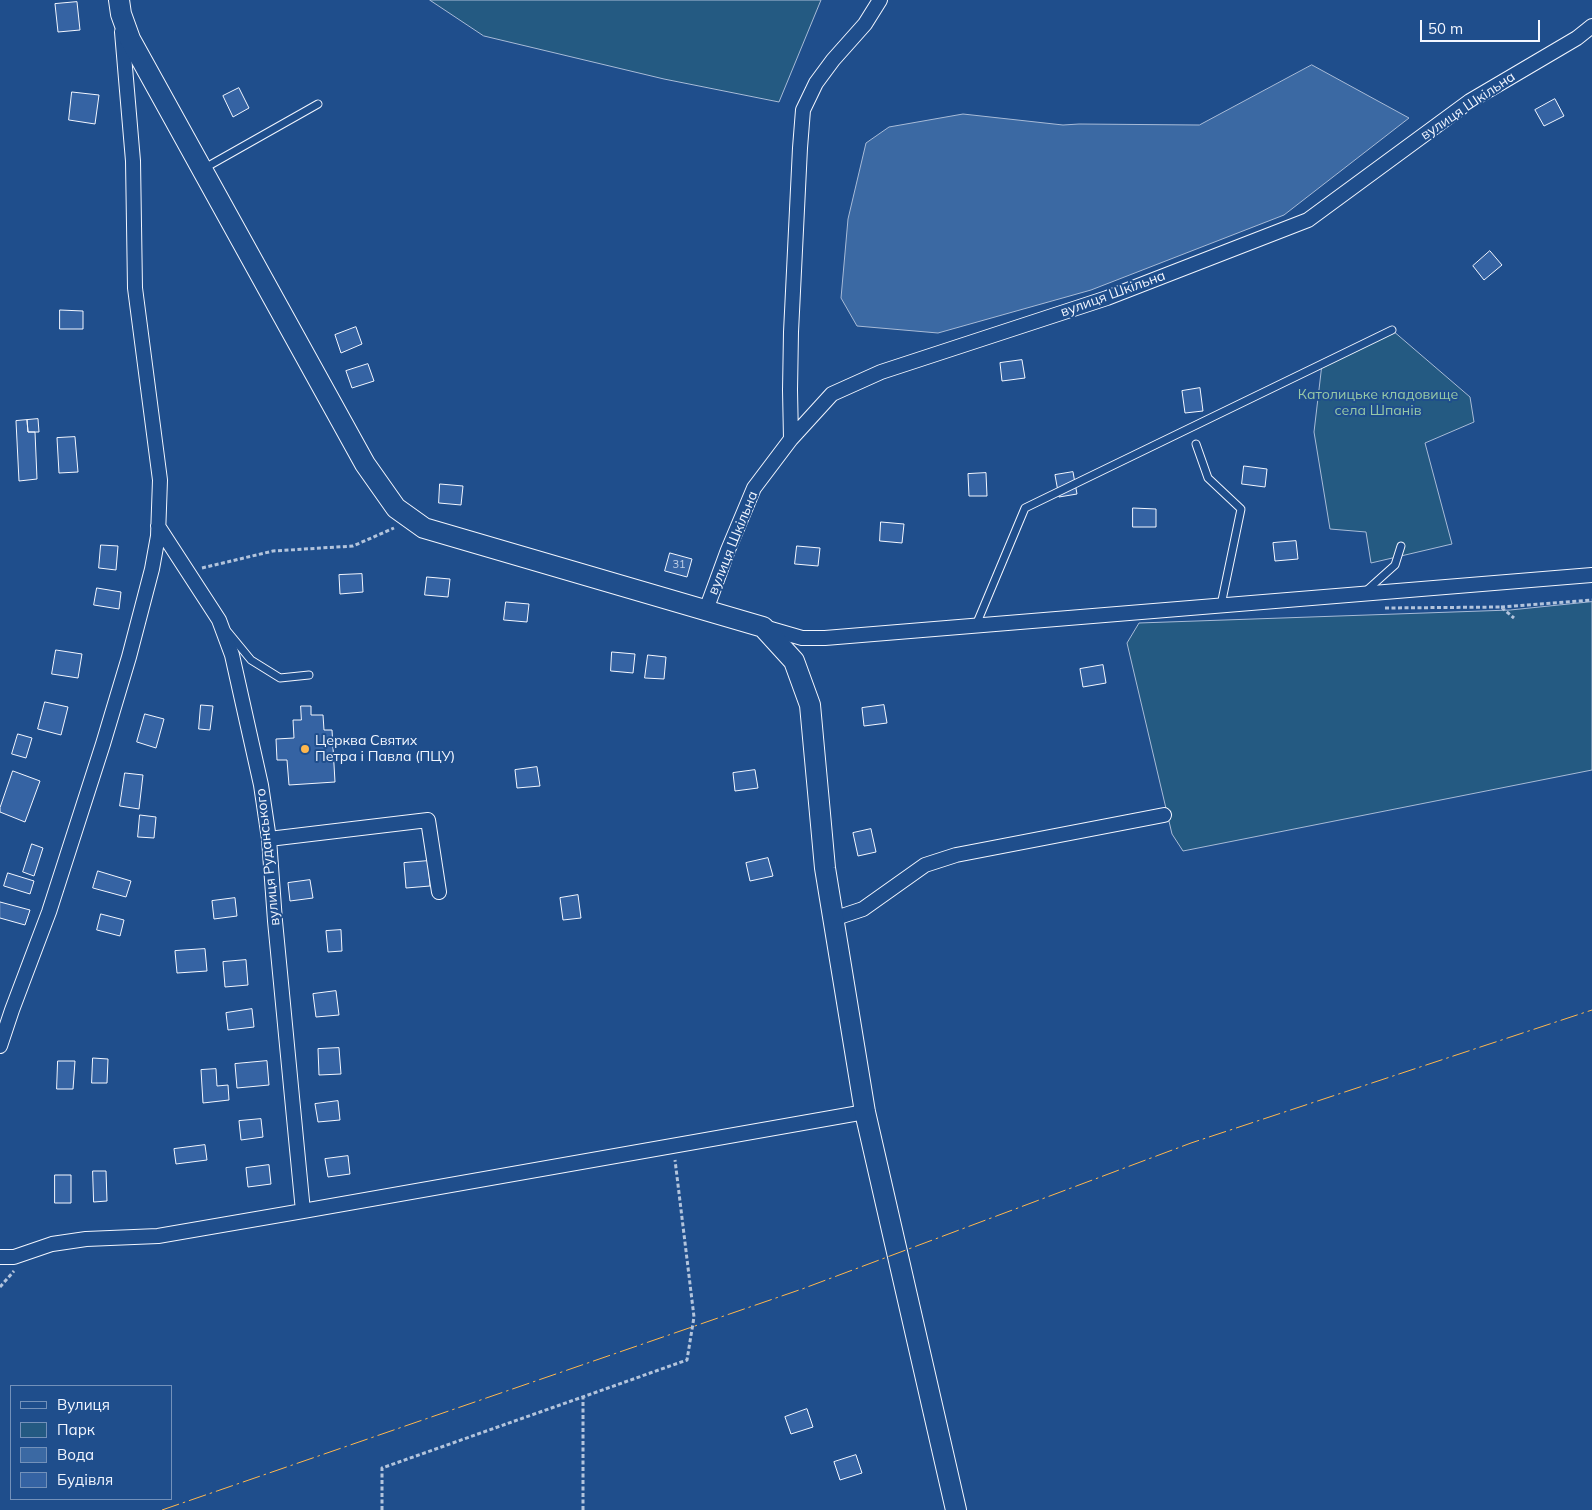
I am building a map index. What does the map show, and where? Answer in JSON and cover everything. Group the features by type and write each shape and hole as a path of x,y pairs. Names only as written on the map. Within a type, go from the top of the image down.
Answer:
{"street":[{"path":"791,439 791,341 803,110 816,83 833,60 865,24 880,0"},
{"path":"120,7 130,39 364,464 396,508 424,528 802,638 825,638 1592,574"},
{"path":"0,1046 50,912 127,666 152,569 158,526 160,480 135,288 134,161 120,7"},
{"name":"вулиця Шкільна","path":"706,610 754,488 791,439 832,394 880,372 1107,298 1308,220 1470,101 1577,38 1592,26"},
{"name":"вулиця Руданського","path":"158,526 219,620 232,655 261,785 269,839 275,922 303,1211"},
{"path":"763,627 794,661 810,705 825,868 865,1112 956,1510"},
{"path":"833,919 864,909 925,865 956,855 1164,815"},
{"path":"269,839 428,820 439,892"},
{"path":"0,1257 14,1257 52,1244 86,1239 158,1236 865,1112"}],"lane":[{"path":"202,169 318,104"},
{"path":"976,625 1025,508 1392,330"},
{"path":"1196,444 1208,478 1241,509 1221,605"},
{"path":"1364,593 1395,565 1401,546"},
{"path":"219,620 251,660 280,678 309,674"}],"path":[{"path":"189,572 273,551 353,546 413,520"},
{"path":"1383,608 1501,607 1592,600"},
{"path":"1501,607 1514,618"},
{"path":"382,1510 382,1468 687,1360 694,1317 673,1146"},
{"path":"583,1396 583,1510"}],"green space":[{"path":"430,0 821,0 779,102 664,79 484,36"},
{"name":"Католицьке кладовище села Шпанів","path":"1392,330 1470,397 1474,422 1425,443 1452,544 1371,563 1366,532 1330,529 1314,432 1322,364"},
{"path":"1592,602 1592,770 1183,851 1172,834 1127,643 1139,623 1510,610"}],"water":[{"path":"1312,65 1409,118 1284,215 1091,290 938,333 857,326 841,298 848,219 866,143 889,127 963,114 1063,125 1199,125"}],"building":[{"path":"77,2 80,30 58,32 55,4"},
{"path":"239,88 249,108 233,117 223,96"},
{"path":"72,92 99,95 95,124 69,120"},
{"path":"1555,99 1564,116 1544,126 1535,110"},
{"path":"1490,251 1502,265 1484,280 1473,266"},
{"path":"60,310 83,311 83,329 60,329"},
{"path":"356,327 362,344 341,353 335,335"},
{"path":"1022,360 1025,378 1002,381 1000,363"},
{"path":"368,364 374,381 352,388 346,371"},
{"path":"1200,388 1203,411 1185,413 1182,391"},
{"path":"38,419 39,432 28,432 27,420"},
{"path":"27,420 28,432 35,432 37,479 19,481 16,421"},
{"path":"75,437 78,472 59,473 57,438"},
{"path":"1244,466 1267,469 1265,487 1242,484"},
{"path":"1073,472 1077,494 1059,497 1055,475"},
{"path":"986,473 987,496 969,496 968,474"},
{"path":"440,484 463,486 461,505 439,503"},
{"path":"1133,508 1156,509 1156,527 1133,527"},
{"path":"881,522 904,524 902,543 880,541"},
{"path":"1296,541 1298,559 1275,561 1273,543"},
{"path":"101,545 118,546 116,570 99,568"},
{"path":"797,546 820,548 818,566 795,564"},
{"path":"670,553 692,559 687,577 665,571"},
{"path":"362,574 363,592 340,594 339,575"},
{"path":"427,577 450,579 448,597 425,595"},
{"path":"97,588 121,592 119,609 94,605"},
{"path":"506,602 529,604 527,622 504,620"},
{"path":"56,650 82,654 78,678 52,674"},
{"path":"612,652 635,654 633,673 611,671"},
{"path":"648,655 666,657 664,679 645,678"},
{"path":"1103,665 1106,683 1083,687 1080,669"},
{"path":"45,702 68,707 61,735 38,729"},
{"path":"201,705 213,706 210,730 199,729"},
{"path":"884,705 887,723 864,726 862,708"},
{"name":"Церква Святих Петра і Павла (ПЦУ)","path":"301,706 311,706 311,715 323,715 324,730 332,730 335,782 289,785 287,760 277,760 276,739 294,738 293,720 301,720"},
{"path":"145,714 164,719 156,748 137,742"},
{"path":"18,734 32,738 26,758 12,754"},
{"path":"537,767 540,786 517,788 515,770"},
{"path":"755,770 758,788 735,791 733,773"},
{"path":"13,771 40,781 25,822 0,812"},
{"path":"125,773 143,775 139,809 120,806"},
{"path":"140,815 156,817 154,838 138,837"},
{"path":"871,829 876,852 858,856 853,833"},
{"path":"32,844 43,848 34,876 23,872"},
{"path":"768,858 773,876 750,881 746,863"},
{"path":"428,861 430,886 406,888 404,863"},
{"path":"98,871 131,881 126,897 93,888"},
{"path":"8,873 34,881 30,894 4,886"},
{"path":"310,880 313,898 290,901 288,883"},
{"path":"578,895 581,918 563,920 560,898"},
{"path":"235,898 237,916 214,919 212,901"},
{"path":"0,902 30,910 25,925 0,918"},
{"path":"101,914 124,920 120,936 97,930"},
{"path":"341,930 342,951 328,952 326,931"},
{"path":"205,949 207,971 177,973 175,951"},
{"path":"246,960 248,985 225,987 223,962"},
{"path":"336,991 339,1015 316,1017 313,994"},
{"path":"252,1009 254,1027 228,1030 226,1013"},
{"path":"339,1048 341,1074 319,1075 318,1049"},
{"path":"93,1058 108,1059 107,1083 92,1083"},
{"path":"58,1061 75,1061 73,1089 57,1089"},
{"path":"267,1061 269,1085 237,1088 235,1064"},
{"path":"216,1069 217,1086 228,1085 229,1100 203,1103 201,1070"},
{"path":"338,1101 340,1120 318,1122 315,1104"},
{"path":"261,1119 263,1137 241,1140 239,1121"},
{"path":"205,1145 207,1160 176,1164 174,1149"},
{"path":"348,1156 350,1174 328,1177 325,1159"},
{"path":"269,1165 271,1184 248,1187 246,1168"},
{"path":"93,1171 106,1171 107,1201 94,1202"},
{"path":"55,1175 71,1175 71,1203 55,1203"},
{"path":"807,1409 813,1427 791,1434 785,1417"},
{"path":"856,1455 862,1473 840,1480 834,1462"}],"power":[{"path":"162,1510 802,1289 1191,1143 1592,1010"}],"place":[{"name":"Церква Святих Петра і Павла (ПЦУ)","path":"305,749"}]}
